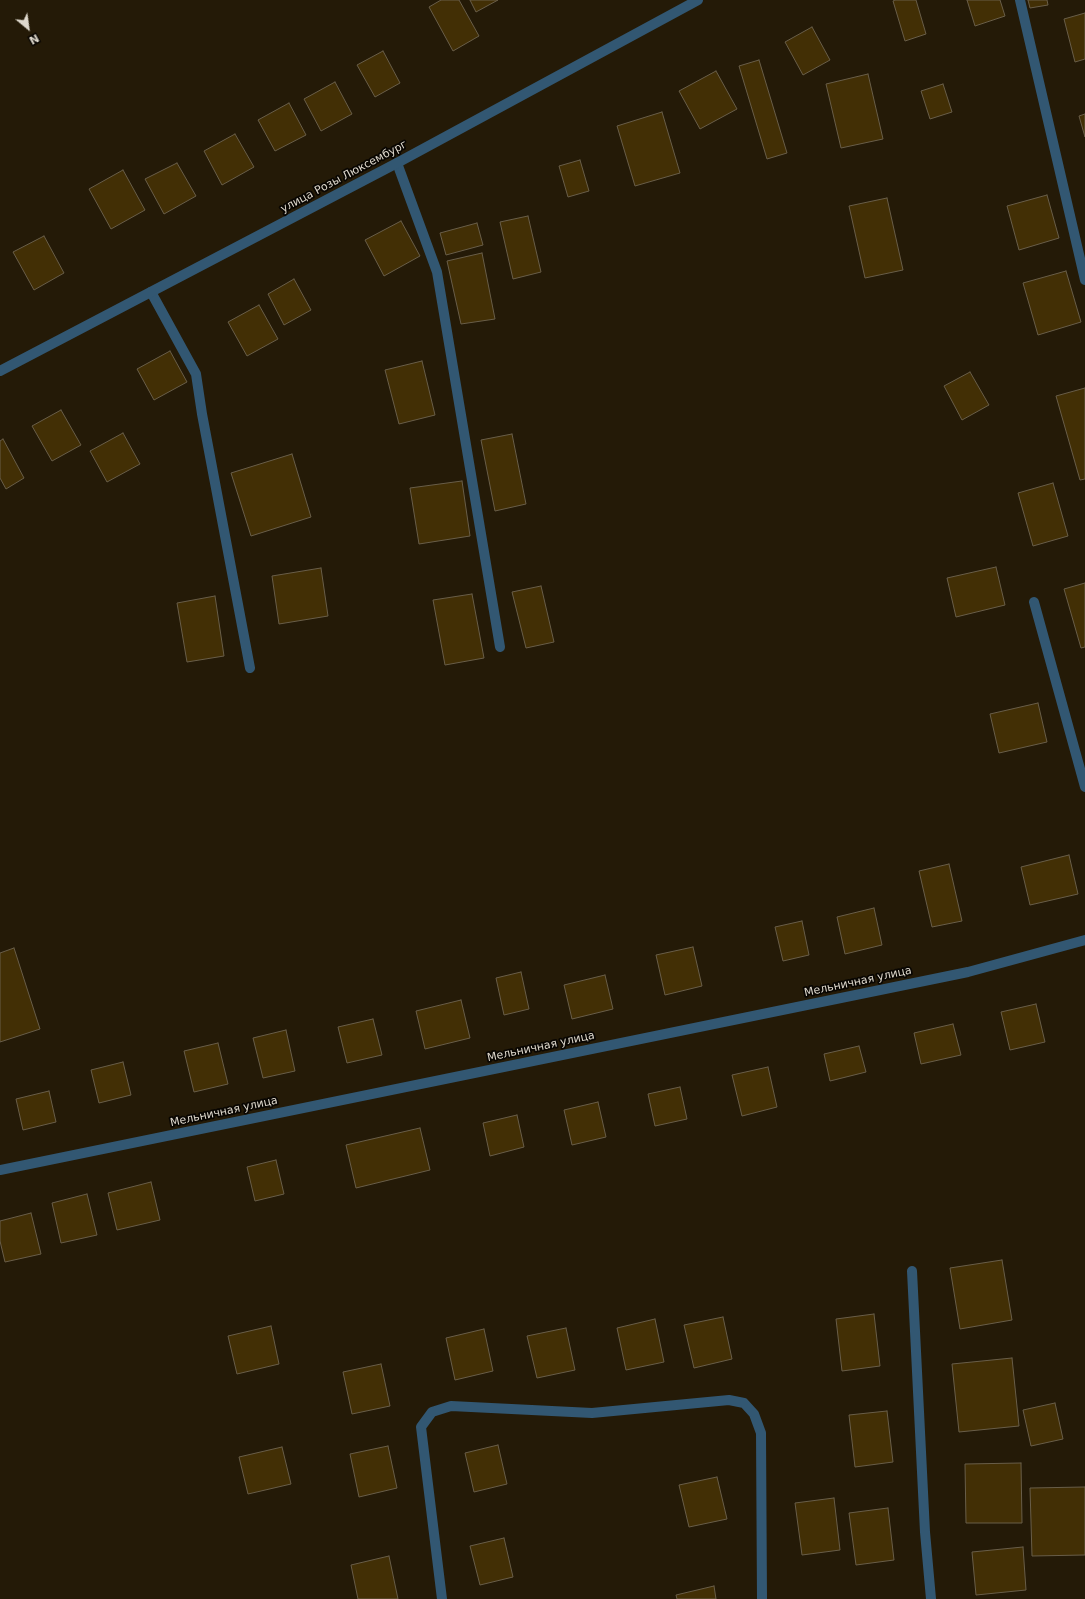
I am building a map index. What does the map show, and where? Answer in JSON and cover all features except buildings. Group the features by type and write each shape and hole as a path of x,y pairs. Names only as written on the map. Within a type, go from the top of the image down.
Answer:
{"street":[{"name":"улица Розы Люксембург","path":"0,371 397,163 698,0"},
{"path":"1020,0 1085,280"},
{"path":"397,163 438,272 500,647"},
{"path":"150,292 196,374 202,414 250,668"},
{"path":"1034,602 1085,787"},
{"name":"Мельничная улица","path":"0,1170 968,972 1085,940"},
{"path":"912,1271 925,1532 931,1599"},
{"path":"442,1599 421,1427 432,1412 452,1406 592,1413 729,1400 744,1403 754,1414 761,1434 762,1599"}]}
